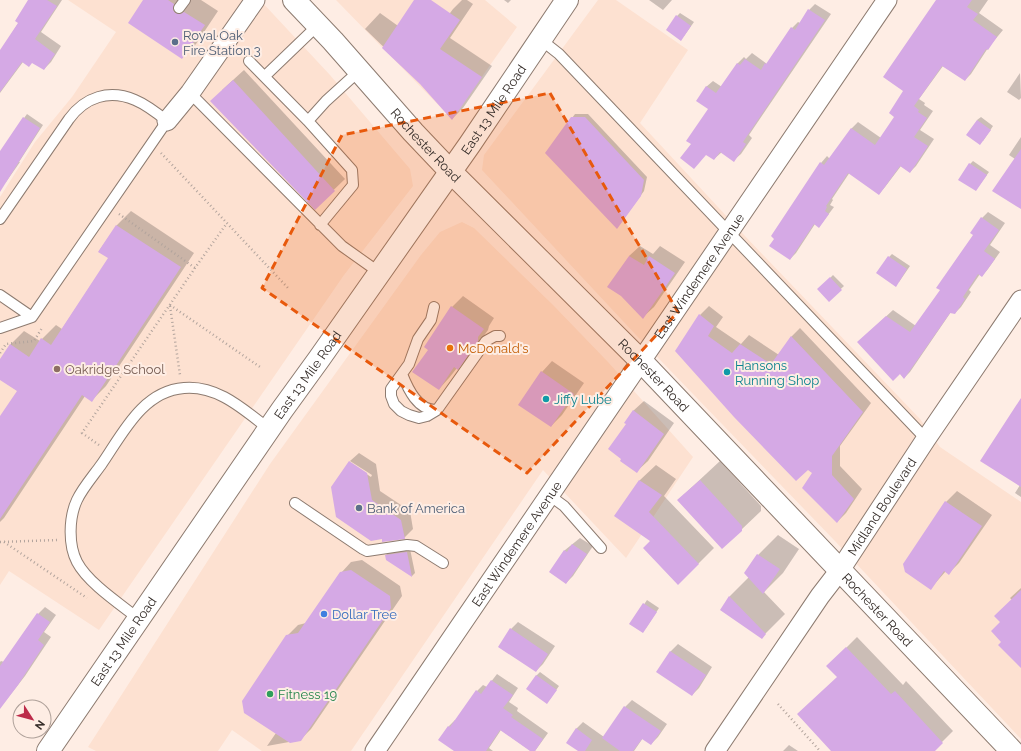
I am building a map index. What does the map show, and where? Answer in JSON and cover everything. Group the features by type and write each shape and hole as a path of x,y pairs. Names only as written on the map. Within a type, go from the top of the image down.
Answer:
{"main road":[{"name":"Rochester Road","path":"294,0 451,172 642,362 1012,751"},
{"name":"East 13 Mile Road","path":"48,751 269,429 451,172 567,0"}],"street":[{"path":"167,121 190,93 255,0"},
{"name":"East Windemere Avenue","path":"375,751 642,362 728,232 887,0"},
{"name":"Midland Boulevard","path":"715,751 812,608 840,570 926,439 1021,300"}],"lane":[{"path":"265,76 317,26"},
{"path":"540,39 558,54 926,439"},
{"path":"249,61 308,121 352,170 353,185 320,225"},
{"path":"308,121 326,101 359,71"},
{"path":"190,93 342,246 380,273"},
{"path":"0,219 72,114 83,103 102,96 124,96 147,106 167,121 32,317 0,328"},
{"path":"0,295 32,317"},
{"path":"434,307 431,320 418,338 409,364 391,389 391,396 394,404 401,411 419,418 427,416 437,410 486,341 495,336 500,336"},
{"path":"402,374 409,390 422,406 432,410 437,410"},
{"path":"139,619 87,576 76,562 70,540 71,523 77,500 136,413 151,400 166,392 183,388 204,388 228,400 269,429"},
{"path":"549,496 564,506 601,548"},
{"path":"295,503 367,551 407,545 416,546 443,563"}],"path":[{"path":"161,153 288,288"},
{"path":"119,214 195,268"},
{"path":"99,446 82,433 227,223"},
{"path":"169,305 260,367"},
{"path":"169,305 180,375"},
{"path":"2,542 58,540"},
{"path":"2,542 87,598"},
{"path":"778,704 820,751"}],"highlighted area":[{"path":"550,93 678,312 527,473 262,288 342,135"}],"shaded area":[{"path":"68,0 260,0 330,75 410,169 413,186 344,275 99,630 9,571 0,585 0,197 35,142 72,97 116,32"},
{"path":"336,0 485,0 517,27 452,119"},
{"path":"598,0 616,0 688,50 640,123 744,235 920,419 940,447 1021,502 1021,739 834,540 636,335 482,170 484,155"},
{"path":"462,222 474,228 553,305 608,362 693,457 626,558 543,470 351,751 262,751 232,730 218,751 96,751 88,747 270,464 421,255 440,232"}],"building":[{"path":"28,0 47,0 57,6 35,39 55,54 44,70 32,63 29,67 22,62 0,92 0,50 18,23 15,21"},
{"name":"Royal Oak Fire Station 3","path":"143,0 168,0 174,4 173,10 175,13 181,14 184,12 205,25 182,59 128,23"},
{"path":"414,0 431,0 460,20 440,49 482,77 452,120 420,84 382,48"},
{"path":"936,0 972,0 967,7 978,14 973,20 997,37 988,50 986,49 965,81 942,66 914,106 919,110 918,112 927,118 914,137 928,146 910,173 900,166 879,195 848,173 826,206 825,211 829,214 819,228 814,224 790,260 769,246 774,239 771,236 820,162 824,165 851,128 875,145 894,117 889,113 903,91 883,77"},
{"path":"808,9 825,20 743,142 746,144 734,162 720,152 714,160 706,155 694,169 680,158 691,144 686,141 708,109 696,101 706,86 716,93 737,63 740,65 745,59 761,70 791,27 795,30"},
{"path":"676,15 691,26 681,41 666,30"},
{"path":"233,80 335,191 315,210 210,101"},
{"path":"23,117 40,128 0,192 0,151"},
{"path":"571,117 585,117 644,180 641,196 617,229 545,153"},
{"path":"977,120 991,130 980,145 966,135"},
{"path":"1021,149 1021,209 992,191"},
{"path":"969,163 987,175 976,191 958,180"},
{"path":"981,217 999,230 984,251 995,259 982,277 978,274 963,297 965,299 955,314 950,313 904,379 900,374 893,381 857,342 886,316 910,332 940,290 936,288 973,235 970,233"},
{"name":"Oakridge School","path":"116,225 181,267 92,402 82,395 0,519 0,416 17,391 0,380 0,359 10,344 29,357 41,338 51,345 108,258 98,252"},
{"path":"629,256 644,265 649,256 675,273 643,319 621,296 607,287"},
{"path":"888,256 907,269 896,287 876,273"},
{"path":"830,277 842,290 829,302 817,289"},
{"name":"McDonald's","path":"451,306 484,329 478,337 478,341 458,370 454,367 439,390 412,372 428,350 424,347"},
{"path":"699,314 714,326 708,336 732,353 740,344 771,364 791,336 863,412 832,456 832,475 854,499 837,523 802,488 812,473 808,470 796,481 734,417 675,351"},
{"name":"Jiffy Lube","path":"541,371 574,394 551,427 518,405"},
{"path":"1021,398 1021,487 980,461"},
{"path":"633,410 664,434 637,473 620,461 621,459 608,449 626,424 624,423"},
{"name":"Bank of America","path":"349,461 367,473 372,500 401,520 405,539 382,542 382,539 371,541 336,517 331,487"},
{"path":"639,480 662,495 649,512 699,564 678,585 643,548 650,541 614,516"},
{"path":"700,480 742,526 742,531 722,549 677,500"},
{"path":"945,501 982,526 949,575 944,571 931,590 905,572 903,564"},
{"path":"572,544 587,554 566,584 549,572 564,550 567,552"},
{"path":"407,552 412,577 386,560 385,555"},
{"path":"757,554 780,569 763,594 744,573"},
{"path":"351,570 390,596 391,608 301,741 290,743 244,713 242,701 286,635 298,633 340,572"},
{"path":"1021,590 1021,668 998,645 1001,642 991,631 1000,622 994,616"},
{"path":"729,596 766,634 762,639 720,610"},
{"path":"643,603 657,612 643,633 629,624"},
{"path":"37,613 50,622 38,640 44,645 18,685 0,709 0,666"},
{"path":"510,628 548,654 536,672 498,647"},
{"path":"846,647 891,694 895,691 943,743 935,751 831,751 797,714 837,677 826,666"},
{"path":"670,651 706,675 692,696 656,672"},
{"path":"536,675 557,690 547,704 526,689"},
{"path":"491,680 513,695 503,708 513,715 511,717 543,739 535,751 530,751 500,730 486,751 454,751 438,740 448,726 450,727 476,690 481,694"},
{"path":"624,706 661,731 651,745 642,739 633,751 620,751 602,738"},
{"path":"576,728 592,740 585,751 578,751 566,743"}],"place":[{"name":"Royal Oak Fire Station 3","path":"175,42"},
{"name":"McDonald's","path":"450,348"},
{"name":"Oakridge School","path":"57,369"},
{"name":"Hansons Running Shop","path":"727,372"},
{"name":"Jiffy Lube","path":"546,399"},
{"name":"Bank of America","path":"359,508"},
{"name":"Dollar Tree","path":"324,614"},
{"name":"Fitness 19","path":"270,694"}]}
